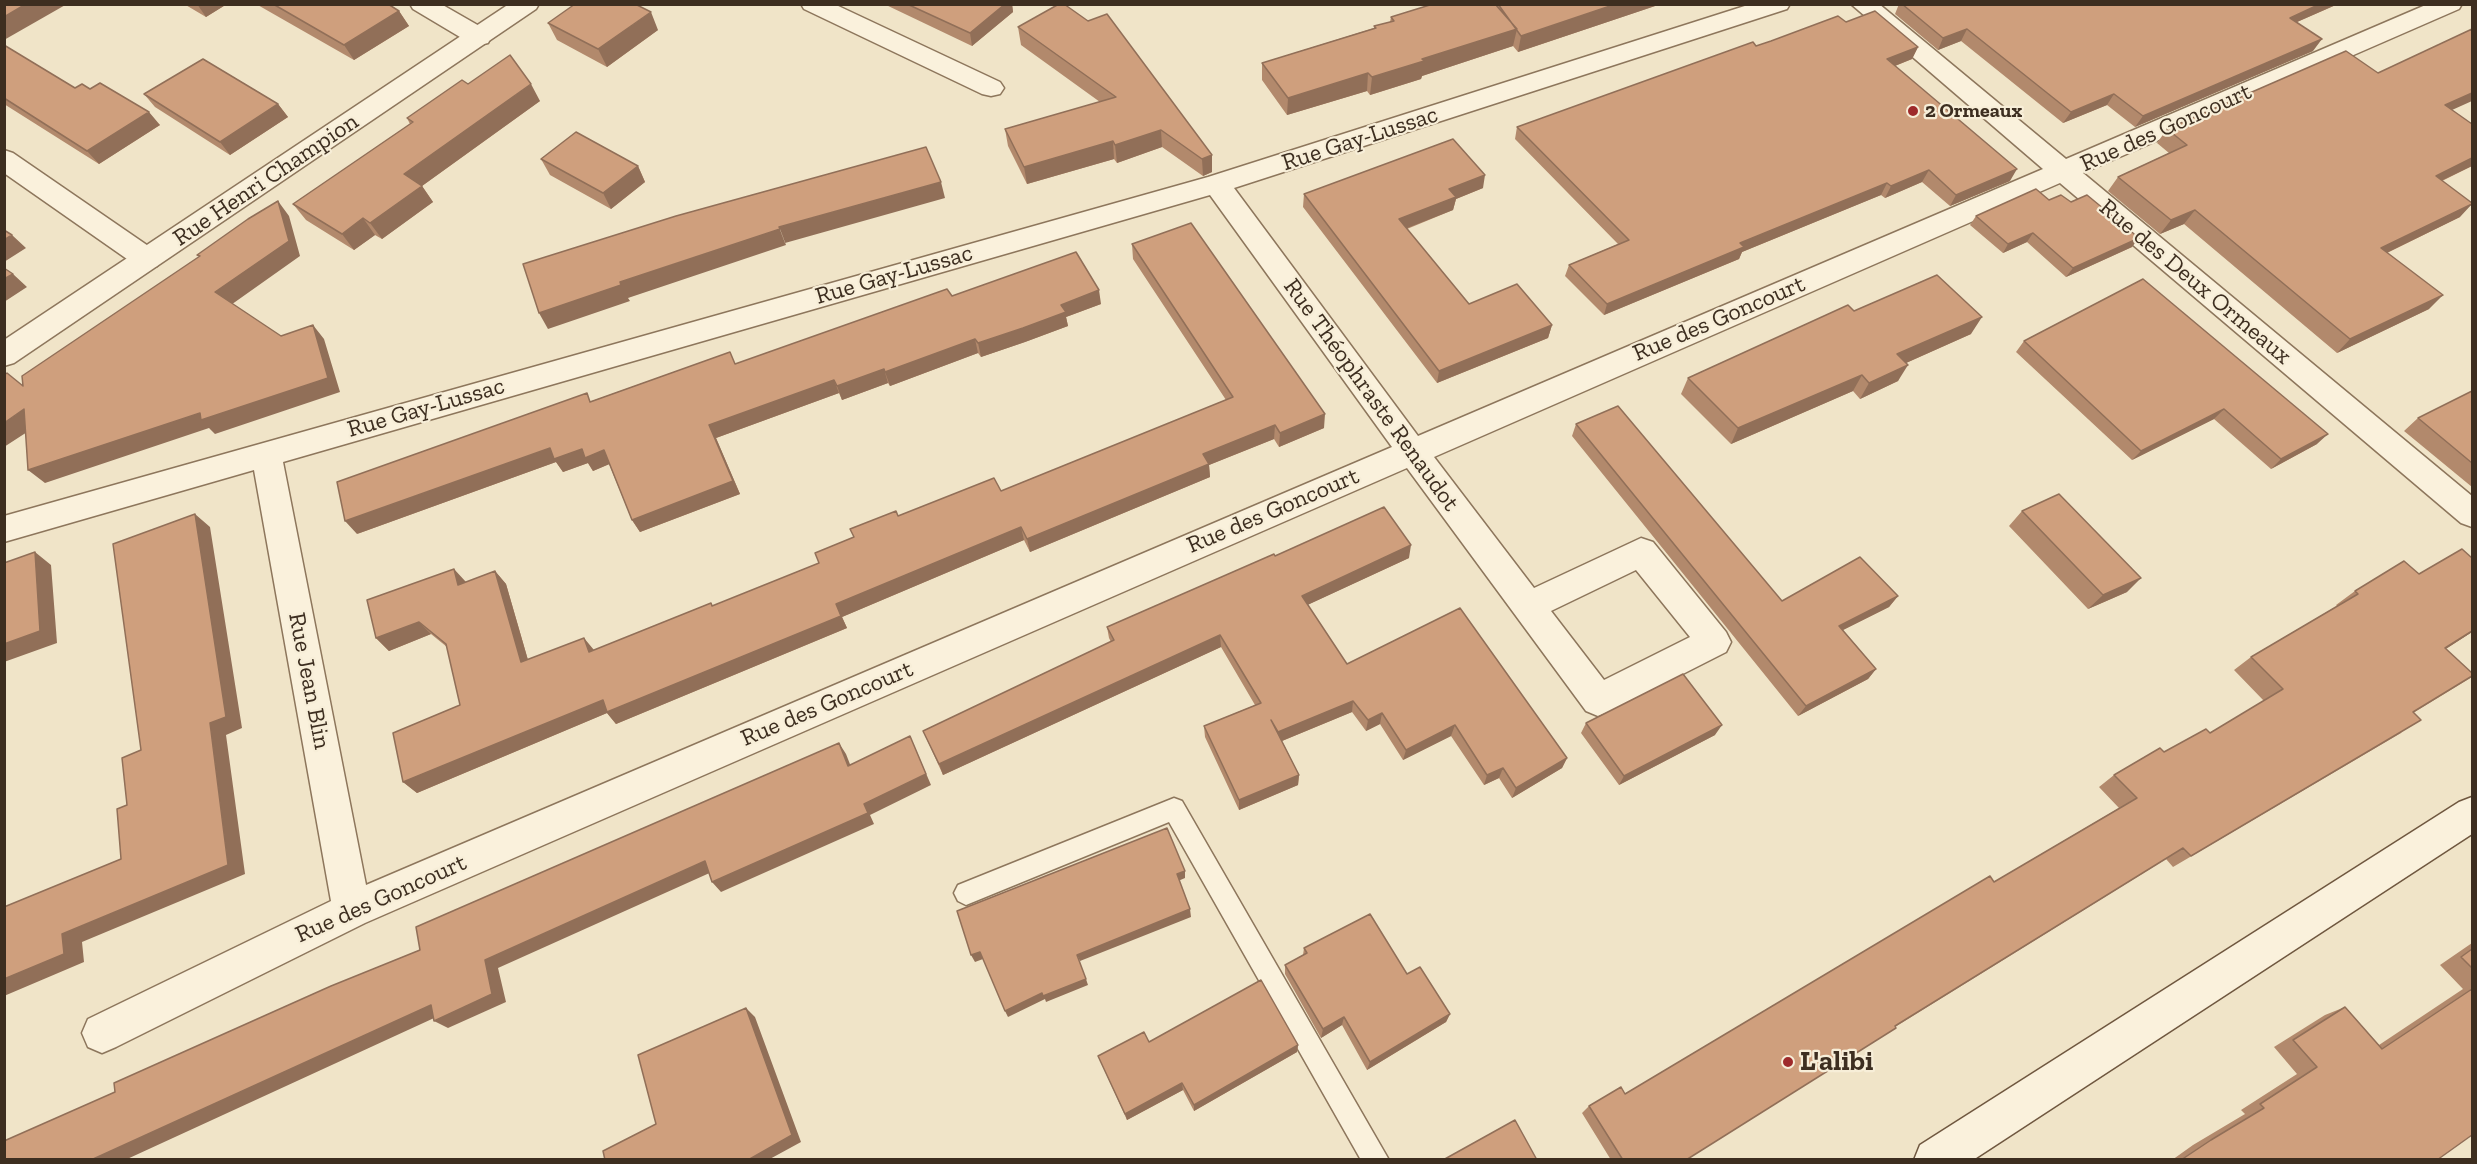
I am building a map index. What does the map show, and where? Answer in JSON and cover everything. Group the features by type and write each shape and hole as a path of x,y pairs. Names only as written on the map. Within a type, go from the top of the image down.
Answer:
{"street":[{"path":"422,4 479,37"},
{"name":"Rue Henri Champion","path":"4,355 527,4"},
{"path":"813,4 991,88"},
{"name":"Rue Gay-Lussac","path":"4,529 1215,184 1778,4"},
{"name":"Rue des Deux Ormeaux","path":"1863,4 2472,514"},
{"name":"Rue des Goncourt","path":"102,1033 352,910 2450,4"},
{"path":"4,159 147,259"},
{"name":"Rue Théophraste Renaudot","path":"1215,184 1598,700 1714,642 1641,552 1529,606"},
{"name":"Rue Jean Blin","path":"266,453 352,910"},
{"path":"1935,1160 2472,814"}],"lane":[{"path":"966,893 1174,808 1376,1160"}],"building":[{"path":"4,4 26,4 4,17"},
{"path":"273,4 388,4 399,11 344,45"},
{"path":"575,4 635,4 651,12 598,49 548,23"},
{"path":"907,4 1005,4 970,33"},
{"path":"1059,4 1064,4 1088,21 1107,14 1212,155 1202,159 1161,130 1115,145 1113,141 1024,167 1005,129 1116,97 1018,27"},
{"path":"1433,4 1495,4 1517,29 1372,77 1368,73 1288,98 1262,63 1376,28 1374,26 1394,21 1391,17"},
{"path":"1498,4 1616,4 1521,36"},
{"path":"1902,4 2320,4 2290,18 2322,39 2143,116 2114,94 2071,112 1967,29 1943,38"},
{"path":"1875,11 1918,47 1887,59 2017,169 1956,195 1929,170 1891,186 1887,183 1740,243 1744,247 1607,304 1569,265 1629,240 1517,127 1753,42 1756,46 1838,16 1846,22"},
{"path":"2472,29 2472,93 2445,105 2472,124 2472,158 2436,176 2472,204 2381,248 2443,295 2350,339 2195,210 2171,220 2118,177 2187,145 2167,129 2346,51 2378,73"},
{"path":"4,45 75,88 82,84 90,89 100,83 149,112 87,151 4,98"},
{"path":"510,55 531,84 404,174 422,186 370,223 363,218 342,234 293,204 413,122 407,118 462,80 468,84"},
{"path":"203,59 278,104 220,142 144,94"},
{"path":"576,132 638,166 603,193 541,159"},
{"path":"1453,139 1485,175 1449,189 1456,197 1399,219 1469,304 1517,284 1552,325 1439,371 1304,194"},
{"path":"926,147 941,182 779,227 780,229 620,282 621,285 539,313 523,264 676,216"},
{"path":"2036,189 2049,200 2061,195 2071,202 2087,195 2139,238 2073,268 2033,233 2008,244 1976,216"},
{"path":"278,201 289,241 215,292 281,336 313,325 328,378 201,420 200,413 28,470 24,409 4,423 4,375 7,373 23,386 22,376 200,256 197,255 248,219"},
{"path":"1191,223 1325,414 1280,433 1275,425 1203,454 1209,464 1027,539 1021,527 836,604 841,616 607,712 603,700 403,782 393,733 460,705 446,644 419,622 376,638 367,600 454,569 458,585 495,571 521,662 584,638 589,652 819,563 815,553 854,537 850,529 896,511 898,516 994,478 1001,491 1233,397 1132,244"},
{"path":"4,230 12,235 4,240"},
{"path":"1076,252 1099,290 1061,305 1066,312 978,343 975,339 885,372 884,369 837,386 834,380 709,425 733,481 632,520 604,450 585,458 582,449 554,459 550,448 345,521 337,482 587,393 590,402 730,352 735,364 947,289 952,296"},
{"path":"4,268 13,274 4,279"},
{"path":"1937,275 1982,317 1897,354 1908,365 1869,383 1862,375 1738,428 1688,378 1848,305 1854,311"},
{"path":"2143,279 2328,434 2281,459 2224,409 2141,451 2024,341"},
{"path":"2472,391 2472,463 2418,418"},
{"path":"1618,406 1782,601 1860,557 1898,596 1839,626 1876,669 1806,706 1576,424"},
{"path":"2059,494 2141,578 2103,595 2022,511"},
{"path":"1384,507 1411,545 1302,596 1347,664 1460,608 1567,758 1516,788 1503,768 1487,775 1455,725 1406,750 1382,713 1368,720 1353,701 1278,732 1271,720 1299,775 1239,800 1204,726 1261,703 1220,635 939,764 923,731 1114,640 1107,627"},
{"path":"195,514 226,717 210,723 228,865 62,934 64,954 4,979 4,907 121,859 117,809 127,805 122,758 141,750 113,544"},
{"path":"2462,549 2472,558 2472,631 2445,648 2472,673 2472,676 2413,712 2421,720 2191,856 2183,848 1895,1026 1896,1028 1686,1160 1623,1160 1589,1106 1621,1087 1625,1094 1990,876 1994,882 2137,798 2114,775 2160,748 2164,752 2206,729 2210,733 2283,689 2251,657 2358,594 2355,591 2404,561 2419,574"},
{"path":"35,552 40,631 4,644 4,563"},
{"path":"1683,674 1722,725 1624,776 1586,723"},
{"path":"910,736 926,774 864,804 868,813 712,882 705,861 485,960 492,994 434,1021 431,1005 91,1160 4,1160 4,1141 115,1092 114,1083 331,986 420,950 416,927 839,743 848,766"},
{"path":"1167,828 1185,871 1177,874 1190,909 1077,955 1086,979 1043,996 1042,993 1005,1011 980,952 971,955 957,911"},
{"path":"1370,914 1407,974 1420,967 1450,1014 1370,1062 1344,1017 1323,1029 1285,965 1307,953 1304,948"},
{"path":"2472,949 2472,968 2461,957"},
{"path":"1261,980 1298,1045 1194,1105 1182,1083 1125,1114 1098,1056 1144,1032 1149,1042"},
{"path":"2472,989 2472,1135 2437,1160 2181,1160 2264,1108 2260,1104 2317,1067 2293,1040 2345,1007 2382,1049"},
{"path":"746,1008 792,1135 748,1160 605,1160 603,1151 656,1124 638,1055"},
{"path":"1515,1120 1537,1160 1443,1160"}],"place":[{"name":"2 Ormeaux","path":"1913,111"},
{"name":"L'alibi","path":"1788,1062"}]}
